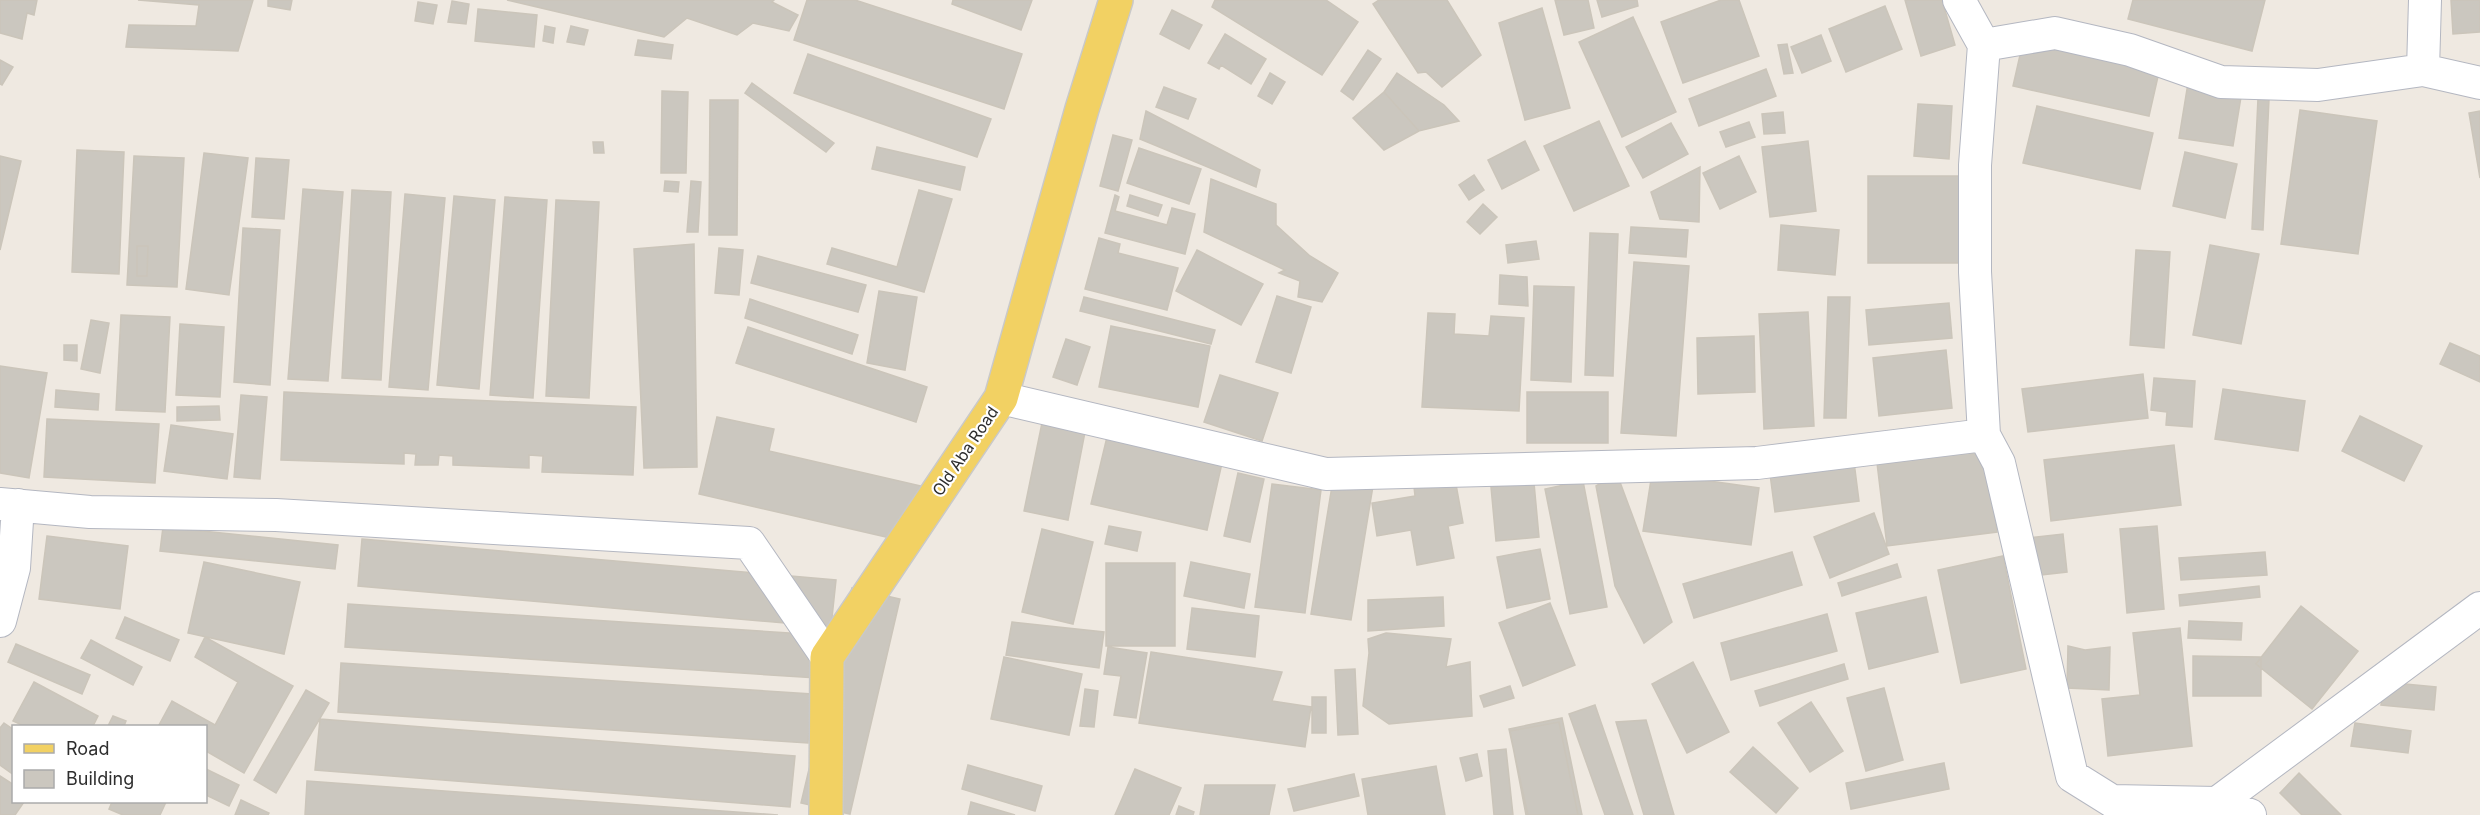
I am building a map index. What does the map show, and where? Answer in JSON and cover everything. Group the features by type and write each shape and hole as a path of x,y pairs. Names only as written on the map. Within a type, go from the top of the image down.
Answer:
{"main road":[{"name":"Old Aba Road","path":"827,657 1001,398 1082,109 1116,0"},
{"path":"826,815 827,657"}],"street":[{"path":"1959,0 1984,45 1975,165 1975,272 1984,435 1999,463 2072,776 2112,801 2217,803 2250,815"},
{"path":"2423,70 2425,0"},
{"path":"1984,45 2055,33 2130,50 2221,82 2318,85 2423,70 2480,83"},
{"path":"1001,398 1326,474 1757,463 1984,435"},
{"path":"0,621 14,568 9,504 90,512 276,515 749,543 827,657"},
{"path":"2217,803 2480,608"}],"building":[{"path":"0,0 37,0 34,15 27,13 22,39 0,33"},
{"path":"138,0 253,0 238,51 126,47 129,25 196,26 199,5"},
{"path":"268,0 292,0 290,10 268,6"},
{"path":"507,0 774,0 772,2 798,15 789,31 753,23 737,35 687,18 664,37"},
{"path":"807,0 855,0 1022,54 1004,109 794,40"},
{"path":"953,0 1032,0 1021,30 952,4"},
{"path":"1215,0 1326,0 1358,22 1322,75 1212,7"},
{"path":"1379,0 1447,0 1481,55 1442,87 1426,72 1418,73 1373,4"},
{"path":"1555,0 1588,0 1594,28 1564,35"},
{"path":"1597,0 1637,0 1638,6 1602,17"},
{"path":"1721,0 1739,0 1759,56 1683,83 1661,22"},
{"path":"1905,0 1942,0 1955,45 1921,56"},
{"path":"2133,0 2265,0 2252,51 2128,19"},
{"path":"2451,0 2480,0 2480,32 2453,34"},
{"path":"452,1 469,4 466,24 448,22"},
{"path":"418,2 437,5 433,24 415,21"},
{"path":"1885,6 1902,49 1846,72 1829,29"},
{"path":"1542,8 1570,108 1525,120 1499,23"},
{"path":"478,9 537,15 534,47 475,41"},
{"path":"1172,10 1202,25 1189,49 1160,34"},
{"path":"1633,17 1676,112 1622,137 1579,42"},
{"path":"545,26 555,28 553,43 543,41"},
{"path":"571,26 588,30 584,45 567,42"},
{"path":"1225,34 1266,59 1251,84 1221,65 1219,69 1208,63"},
{"path":"1821,35 1831,61 1802,73 1791,47"},
{"path":"638,40 673,45 671,59 635,55"},
{"path":"2023,42 2159,72 2149,116 2013,86"},
{"path":"1787,44 1793,73 1784,74 1778,45"},
{"path":"1368,50 1381,59 1353,100 1341,91"},
{"path":"808,54 991,119 977,157 794,93"},
{"path":"0,60 13,67 2,85 0,84"},
{"path":"1766,69 1776,96 1699,126 1689,99"},
{"path":"1270,73 1285,82 1272,104 1258,96"},
{"path":"1397,73 1444,105 1459,121 1419,131 1384,92"},
{"path":"752,83 834,143 826,152 745,93"},
{"path":"2188,83 2242,91 2233,146 2179,138"},
{"path":"1164,87 1196,99 1188,119 1156,107"},
{"path":"662,91 688,92 686,173 661,173"},
{"path":"1384,92 1419,131 1384,150 1353,118"},
{"path":"2258,98 2269,99 2263,230 2252,229"},
{"path":"710,100 738,100 737,235 709,235"},
{"path":"1918,104 1952,106 1949,159 1914,156"},
{"path":"2037,106 2153,133 2140,189 2023,163"},
{"path":"2300,110 2377,121 2358,254 2281,244"},
{"path":"1146,111 1260,170 1256,187 1140,139"},
{"path":"2480,111 2480,178 2469,113"},
{"path":"1783,112 1785,133 1764,134 1762,114"},
{"path":"1599,121 1629,186 1574,211 1544,146"},
{"path":"1749,122 1755,137 1726,147 1720,132"},
{"path":"1671,123 1688,154 1643,178 1626,147"},
{"path":"1113,135 1132,140 1118,191 1100,186"},
{"path":"1525,141 1539,170 1502,189 1488,160"},
{"path":"1808,141 1816,211 1770,217 1762,147"},
{"path":"593,142 603,142 604,153 594,153"},
{"path":"877,147 965,167 960,190 872,169"},
{"path":"1139,148 1201,169 1189,204 1127,183"},
{"path":"77,150 124,152 119,274 72,272"},
{"path":"2185,152 2237,164 2225,218 2173,206"},
{"path":"204,153 248,158 229,295 186,289"},
{"path":"0,156 21,161 0,250"},
{"path":"134,156 184,158 177,287 127,285"},
{"path":"1739,156 1756,192 1720,209 1703,173"},
{"path":"256,158 289,160 284,219 252,217"},
{"path":"1700,167 1699,222 1660,219 1651,192"},
{"path":"1474,175 1484,190 1469,200 1459,185"},
{"path":"1868,176 1962,176 1962,263 1868,263"},
{"path":"1211,179 1276,204 1276,225 1310,256 1338,273 1322,302 1298,297 1300,281 1279,273 1285,270 1204,232"},
{"path":"665,181 679,182 678,192 664,191"},
{"path":"691,181 701,182 698,232 687,232"},
{"path":"303,189 343,192 328,381 288,379"},
{"path":"352,190 391,192 381,380 342,378"},
{"path":"919,190 952,199 924,292 827,264 832,248 897,267"},
{"path":"405,194 445,198 428,390 389,387"},
{"path":"1115,195 1119,197 1115,211 1167,225 1172,208 1195,214 1185,254 1105,233"},
{"path":"1130,195 1162,205 1158,216 1127,206"},
{"path":"454,196 495,200 479,389 437,385"},
{"path":"505,197 547,200 533,398 490,395"},
{"path":"556,200 599,202 589,398 546,396"},
{"path":"1483,204 1497,217 1480,234 1467,222"},
{"path":"1781,225 1839,230 1835,275 1778,270"},
{"path":"1631,227 1688,230 1686,257 1629,253"},
{"path":"243,228 280,230 270,385 234,382"},
{"path":"1590,233 1618,234 1613,376 1585,375"},
{"path":"1099,238 1120,244 1118,253 1178,268 1167,310 1085,289"},
{"path":"1536,241 1539,259 1508,263 1506,245"},
{"path":"694,244 697,467 644,468 634,249"},
{"path":"2210,245 2259,254 2241,344 2193,335"},
{"path":"137,246 148,246 147,276 137,276"},
{"path":"719,248 743,250 739,295 715,293"},
{"path":"1197,250 1263,284 1241,325 1176,291"},
{"path":"2136,250 2170,252 2164,348 2130,345"},
{"path":"758,256 866,285 858,312 751,283"},
{"path":"1634,262 1689,266 1676,436 1621,433"},
{"path":"1500,275 1527,277 1528,306 1499,304"},
{"path":"1534,286 1574,287 1571,382 1531,380"},
{"path":"879,291 917,297 905,370 867,363"},
{"path":"1277,296 1311,307 1291,373 1256,362"},
{"path":"1084,297 1215,330 1211,344 1080,311"},
{"path":"1828,297 1850,297 1846,418 1824,418"},
{"path":"750,299 858,335 852,354 745,318"},
{"path":"1949,303 1952,338 1869,345 1866,310"},
{"path":"1808,312 1814,426 1764,429 1759,314"},
{"path":"1428,313 1455,314 1454,334 1489,336 1491,316 1524,318 1519,411 1422,407"},
{"path":"121,315 170,317 165,412 116,410"},
{"path":"91,320 109,323 100,373 81,369"},
{"path":"180,324 224,327 220,397 176,395"},
{"path":"1111,326 1210,346 1198,407 1099,387"},
{"path":"748,327 927,387 916,422 736,363"},
{"path":"1754,336 1755,392 1698,394 1697,338"},
{"path":"1066,339 1090,347 1077,385 1053,377"},
{"path":"2450,343 2480,356 2480,382 2440,364"},
{"path":"64,345 77,345 77,361 64,360"},
{"path":"1946,350 1952,408 1879,416 1873,358"},
{"path":"0,366 47,373 29,478 0,473"},
{"path":"2143,374 2148,418 2028,432 2022,389"},
{"path":"1220,375 1278,393 1262,441 1204,422"},
{"path":"2154,378 2195,381 2192,427 2166,425 2167,412 2151,410"},
{"path":"2223,389 2305,401 2298,451 2215,439"},
{"path":"56,390 99,394 98,410 55,407"},
{"path":"284,392 636,407 633,475 542,472 543,456 529,455 529,468 453,465 453,456 439,455 438,465 415,465 416,454 404,453 404,464 281,460"},
{"path":"1527,392 1608,392 1608,443 1527,443"},
{"path":"241,395 267,397 260,479 234,477"},
{"path":"219,406 220,420 177,421 177,407"},
{"path":"2360,416 2422,446 2404,481 2342,451"},
{"path":"717,417 774,429 769,451 921,486 908,542 699,494"},
{"path":"47,419 159,424 155,483 44,477"},
{"path":"1042,423 1085,432 1068,520 1024,511"},
{"path":"171,425 233,434 227,479 164,471"},
{"path":"1107,437 1222,463 1207,530 1091,504"},
{"path":"2174,445 2181,505 2051,521 2044,460"},
{"path":"1986,448 1997,532 1887,546 1877,463"},
{"path":"1854,462 1859,501 1775,512 1770,474"},
{"path":"1238,473 1264,479 1250,542 1224,536"},
{"path":"1652,473 1759,488 1751,545 1643,531"},
{"path":"1617,474 1672,622 1644,643 1615,586 1596,486"},
{"path":"1455,479 1463,523 1448,526 1454,558 1417,565 1411,530 1377,536 1372,503 1415,496 1414,487"},
{"path":"1333,480 1373,486 1351,620 1311,614"},
{"path":"1583,481 1607,607 1570,614 1545,489"},
{"path":"1534,483 1539,537 1496,541 1491,487"},
{"path":"1272,484 1321,490 1305,613 1255,607"},
{"path":"1874,513 1889,554 1830,578 1814,537"},
{"path":"1109,526 1141,532 1137,551 1105,544"},
{"path":"2157,526 2164,609 2127,613 2120,529"},
{"path":"163,527 338,545 335,569 160,551"},
{"path":"1042,529 1093,542 1073,624 1022,612"},
{"path":"2063,534 2067,572 2031,576 2027,538"},
{"path":"47,536 128,546 120,609 39,599"},
{"path":"362,539 836,580 831,627 358,586"},
{"path":"1540,549 1550,599 1507,608 1497,557"},
{"path":"1792,552 1802,585 1694,618 1683,584"},
{"path":"2265,552 2267,575 2181,580 2179,558"},
{"path":"2003,556 2026,669 1961,683 1938,570"},
{"path":"204,562 300,582 284,654 188,633"},
{"path":"1191,562 1250,574 1244,608 1184,596"},
{"path":"1106,563 1175,563 1175,646 1106,646"},
{"path":"1897,564 1901,577 1842,596 1838,583"},
{"path":"2259,586 2260,597 2180,606 2179,595"},
{"path":"852,588 900,599 850,814 801,803"},
{"path":"1443,597 1444,626 1368,631 1368,600"},
{"path":"1926,597 1938,652 1869,669 1856,613"},
{"path":"1550,603 1575,665 1523,686 1499,623"},
{"path":"348,604 820,635 817,678 345,647"},
{"path":"2301,606 2358,651 2312,709 2256,664"},
{"path":"1192,608 1259,616 1255,657 1187,649"},
{"path":"1827,614 1837,651 1731,680 1721,643"},
{"path":"125,617 179,640 170,661 116,638"},
{"path":"2189,621 2242,623 2241,640 2188,638"},
{"path":"1012,622 1104,632 1099,668 1006,655"},
{"path":"2180,628 2192,746 2108,756 2102,699 2140,695 2133,633"},
{"path":"1386,633 1451,639 1446,667 1470,662 1472,716 1389,724 1363,706 1369,653 1368,639"},
{"path":"205,637 293,686 244,773 207,752 207,725 159,725 172,701 215,725 238,682 195,657"},
{"path":"91,640 142,667 133,685 81,658"},
{"path":"16,644 90,675 82,694 8,662"},
{"path":"2068,646 2085,650 2110,647 2109,690 2067,688"},
{"path":"1108,647 1147,653 1136,718 1114,715 1121,676 1104,674"},
{"path":"1151,652 1282,672 1272,701 1311,707 1305,747 1139,723"},
{"path":"2193,656 2261,657 2261,696 2193,696"},
{"path":"1004,657 1082,674 1069,735 991,719"},
{"path":"1693,662 1729,732 1687,753 1652,684"},
{"path":"341,663 812,694 808,743 338,712"},
{"path":"1844,664 1848,679 1760,706 1755,691"},
{"path":"1355,669 1358,734 1338,735 1335,670"},
{"path":"34,682 98,716 94,725 22,725 13,721"},
{"path":"2384,682 2436,687 2434,710 2381,705"},
{"path":"1510,686 1514,698 1484,707 1480,696"},
{"path":"1884,688 1903,760 1866,771 1847,698"},
{"path":"1085,689 1098,691 1094,727 1080,726"},
{"path":"306,690 329,703 276,793 254,780"},
{"path":"1312,697 1326,697 1326,733 1312,733"},
{"path":"1811,702 1843,751 1810,772 1778,723"},
{"path":"1595,705 1633,815 1605,815 1569,714"},
{"path":"113,716 126,721 124,725 108,725"},
{"path":"1562,718 1582,815 1528,815 1509,729"},
{"path":"320,719 795,756 790,807 315,770"},
{"path":"1646,720 1674,815 1644,815 1616,722"},
{"path":"1559,722 1578,815 1526,815 1510,731"},
{"path":"4,723 12,729 12,774 0,765 0,728"},
{"path":"2355,723 2411,731 2408,753 2351,746"},
{"path":"1753,747 1798,788 1776,813 1730,772"},
{"path":"1506,749 1513,815 1494,815 1488,751"},
{"path":"1477,754 1482,776 1466,781 1460,758"},
{"path":"1944,763 1949,789 1851,809 1846,783"},
{"path":"968,765 1042,786 1035,811 962,789"},
{"path":"1436,766 1445,815 1368,815 1362,779"},
{"path":"207,769 239,785 229,806 207,795"},
{"path":"1135,769 1181,788 1169,815 1115,815"},
{"path":"2299,773 2341,815 2302,815 2280,793"},
{"path":"1354,774 1359,796 1294,811 1288,789"},
{"path":"0,776 12,784 12,803 23,803 15,815 0,815"},
{"path":"307,781 778,815 305,815"},
{"path":"1205,785 1275,785 1269,815 1200,815"},
{"path":"241,800 269,813 268,815 235,815"},
{"path":"971,802 1015,815 968,815"},
{"path":"112,803 166,803 160,815 123,815 109,809"},
{"path":"1179,806 1194,812 1193,815 1176,815"}]}
